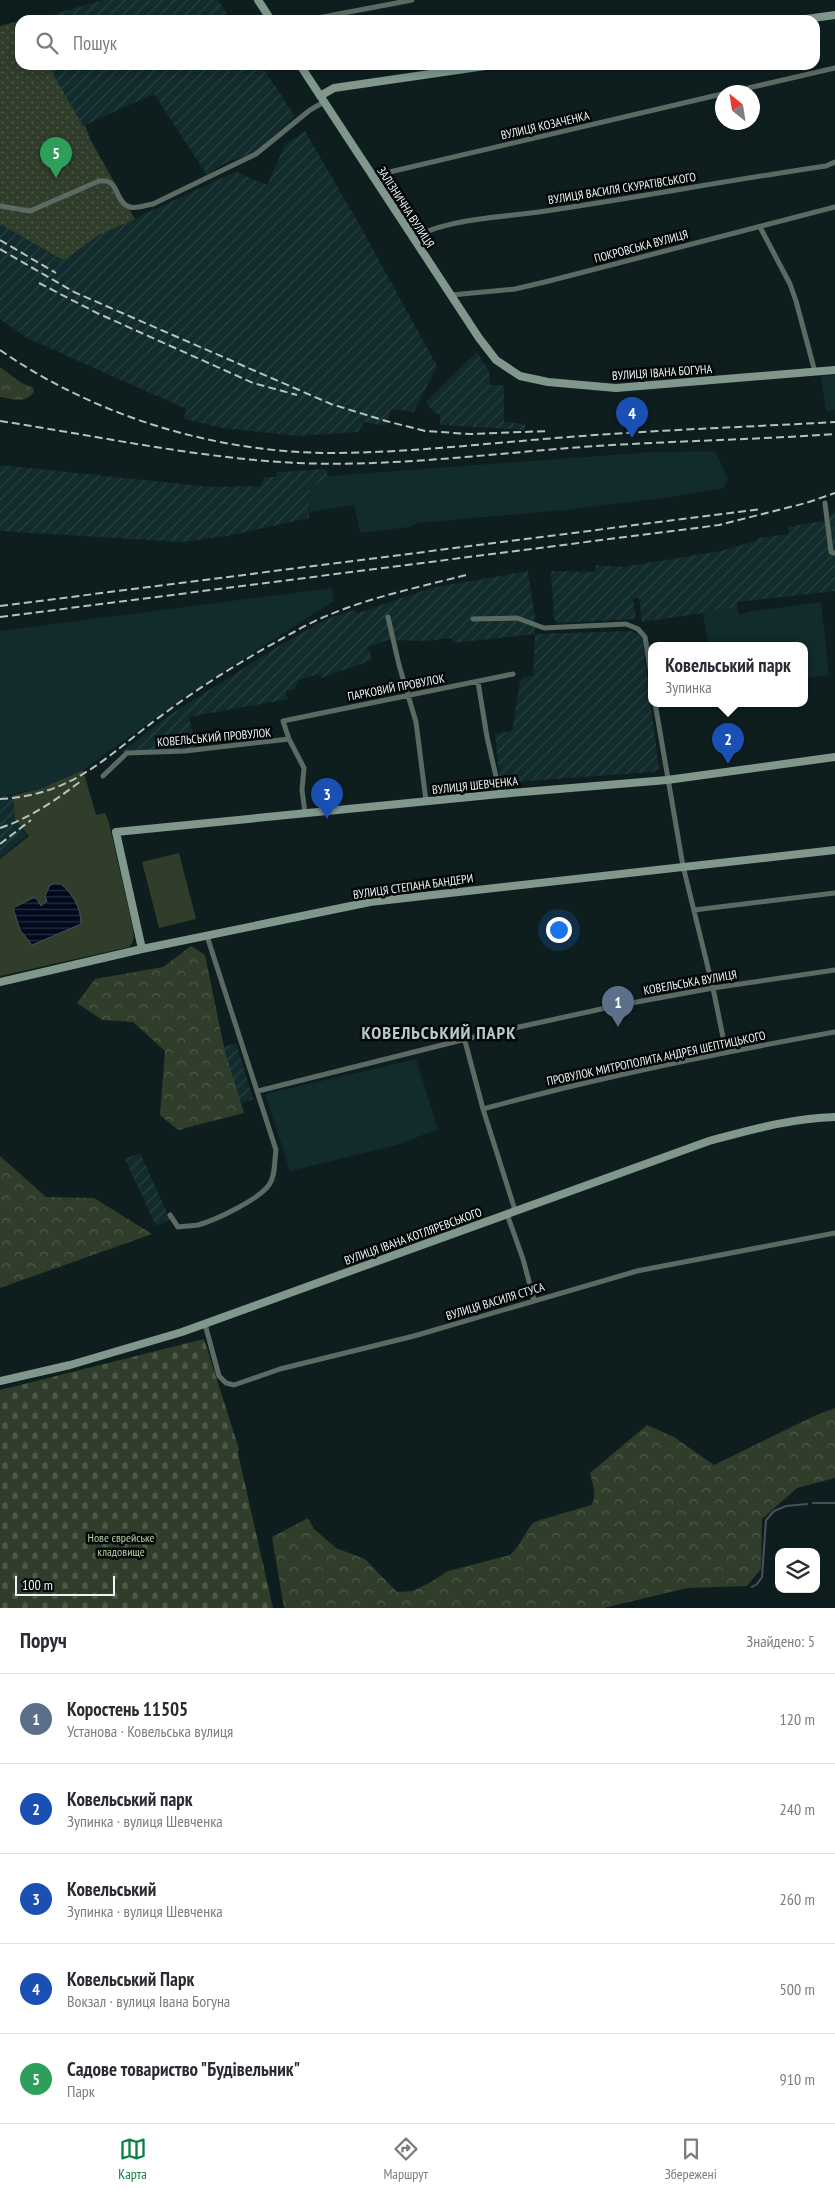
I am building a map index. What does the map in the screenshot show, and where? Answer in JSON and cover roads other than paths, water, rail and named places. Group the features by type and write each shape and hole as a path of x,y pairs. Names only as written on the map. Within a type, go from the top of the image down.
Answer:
{"street":[{"path":"258,0 268,15"},
{"path":"333,15 412,0"},
{"path":"820,19 834,18"},
{"path":"760,85 835,68"},
{"name":"ЗАЛІЗНИЧНА ВУЛИЦЯ","path":"303,70 450,295 496,360"},
{"path":"0,206 30,212 99,180 111,182 124,204 130,207 153,204 256,154 334,88 458,70"},
{"name":"ВУЛИЦЯ КОЗАЧЕНКА","path":"374,178 381,174 715,96"},
{"name":"ВУЛИЦЯ ВАСИЛЯ СКУРАТІВСЬКОГО","path":"413,239 424,232 478,219 539,212 826,166 835,162"},
{"name":"ПОКРОВСЬКА ВУЛИЦЯ","path":"450,295 515,289 549,282 723,234 760,227 835,207"},
{"path":"760,227 790,284 815,372"},
{"name":"ВУЛИЦЯ ІВАНА БОГУНА","path":"496,360 520,376 548,382 616,388 835,370"},
{"path":"825,503 831,552 835,553"},
{"path":"388,617 398,665 416,722 426,801"},
{"path":"473,619 517,618 544,628 626,624 638,629 645,637 648,656"},
{"name":"ПАРКОВИЙ ПРОВУЛОК","path":"289,740 283,721 514,674"},
{"path":"478,682 487,737 500,794"},
{"path":"656,707 683,866 713,988 726,1052"},
{"name":"КОВЕЛЬСЬКИЙ ПРОВУЛОК","path":"103,776 127,753 195,750 289,740 304,768 302,790 305,814"},
{"name":"ВУЛИЦЯ ШЕВЧЕНКА","path":"142,949 116,832 500,794 668,780 835,757"},
{"name":"ВУЛИЦЯ СТЕПАНА БАНДЕРИ","path":"0,982 142,949 370,902 835,850"},
{"path":"694,910 835,893"},
{"path":"170,1216 178,1227 197,1225 215,1219 260,1194 270,1184 274,1174 276,1150 207,936"},
{"name":"КОВЕЛЬСЬКА ВУЛИЦЯ","path":"258,1091 615,1006 713,988 835,970"},
{"name":"ПРОВУЛОК МИТРОПОЛИТА АНДРЕЯ ШЕПТИЦЬКОГО","path":"482,1109 547,1091 726,1052 835,1032"},
{"path":"465,1041 482,1109 515,1210"},
{"name":"ВУЛИЦЯ ІВАНА КОТЛЯРЕВСЬКОГО","path":"0,1381 70,1365 205,1324 709,1141 765,1126 818,1117 835,1117"},
{"path":"507,1214 523,1258 534,1300"},
{"name":"ВУЛИЦЯ ВАСИЛЯ СТУСА","path":"205,1324 219,1376 226,1383 234,1385 280,1369 414,1336 638,1271 835,1233"}],"waterway":[{"path":"813,1503 835,1503"},
{"path":"752,1587 762,1577 766,1520 774,1511 786,1506 807,1504"}],"railway":[{"path":"0,240 56,273"},
{"path":"0,249 74,292 331,404 425,431 470,434 549,431"},
{"path":"39,283 97,313 253,383 297,395"},
{"path":"0,350 75,394 156,426 242,446 285,451 358,453 668,430 835,422"},
{"path":"0,421 148,446 222,456 296,463 332,464 403,462 582,447 835,434"},
{"path":"0,617 719,525 806,503 835,493"},
{"path":"0,606 761,509"},
{"path":"0,799 27,796 50,790 71,781 90,770 180,702 212,681 314,622 378,598 466,575"},
{"path":"0,828 42,808 81,781"},
{"path":"0,844 31,820"}],"place":[{"name":"Садове товариство \"Будівельник\"","path":"56,178"},
{"name":"Ковельський Парк","path":"632,438"},
{"name":"Ковельський парк","path":"728,764"},
{"name":"Ковельський","path":"327,819"},
{"name":"Коростень 11505","path":"618,1027"}],"district":[{"name":"КОВЕЛЬСЬКИЙ ПАРК","path":"439,1032"}],"park label":[{"name":"Нове єврейське кладовище","path":"121,1544"}]}
